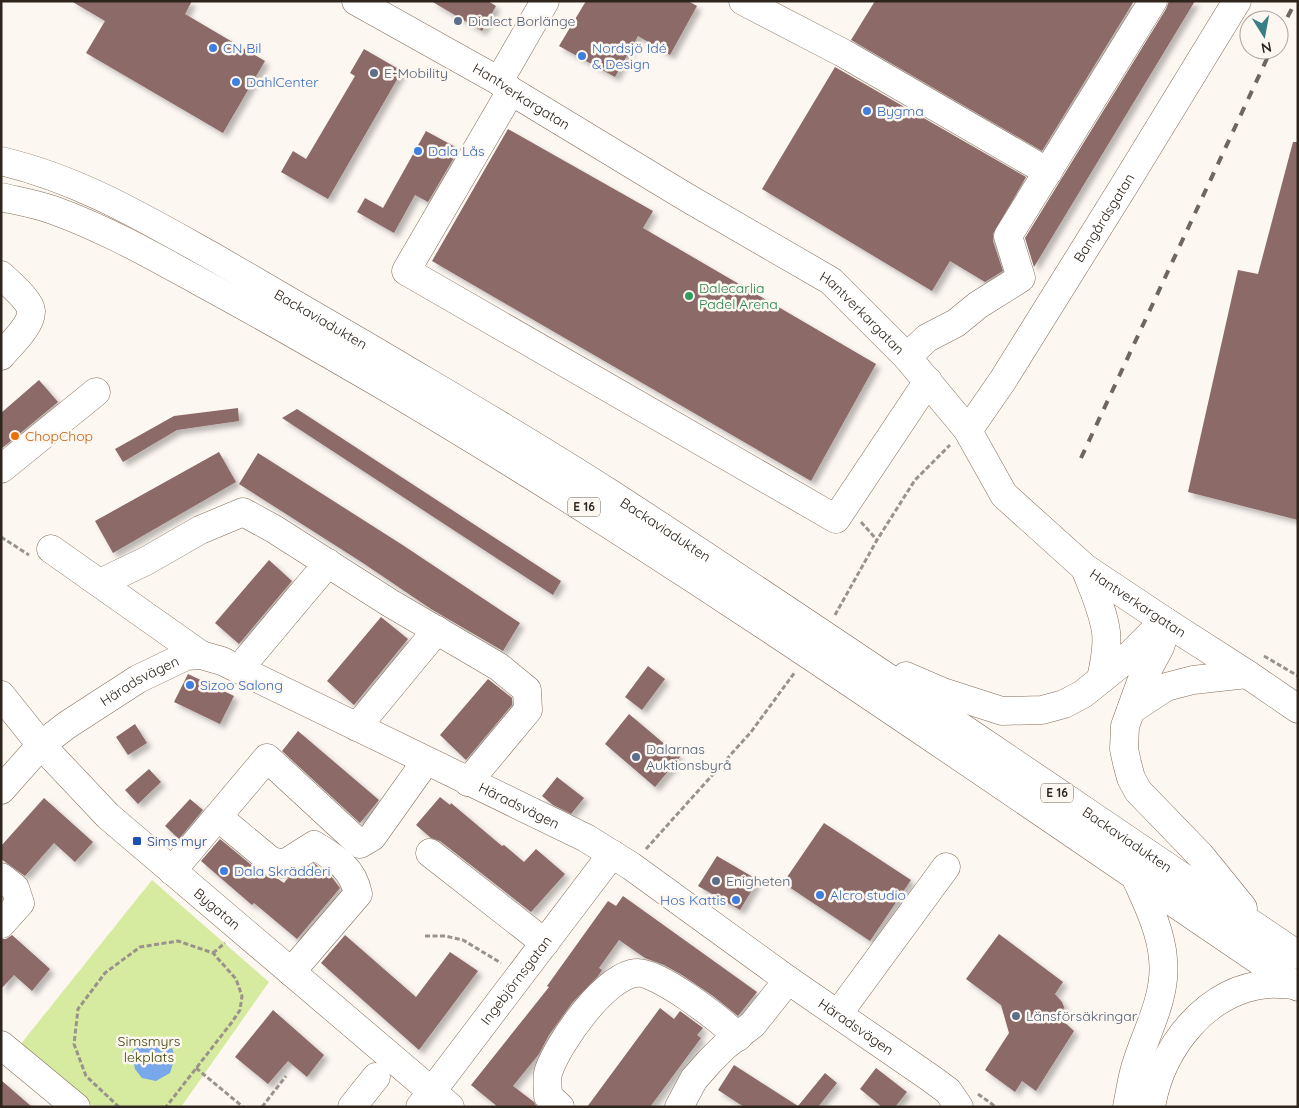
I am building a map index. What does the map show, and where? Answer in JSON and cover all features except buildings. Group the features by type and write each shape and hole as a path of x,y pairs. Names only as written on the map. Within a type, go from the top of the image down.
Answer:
{"main road":[{"name":"Hantverkargatan","path":"356,1 505,86 686,197 831,281 907,357 928,381 966,429 1004,495 1085,568 1298,709"},
{"path":"545,1 505,86 406,271 836,519 928,381"},
{"path":"907,357 927,338 956,323 978,304 1021,278 1008,236 1153,1"},
{"name":"Bangårdsgatan","path":"966,429 974,422 1008,372 1237,1"},
{"path":"751,3 843,53 1048,172"},
{"name":"Backaviadukten","path":"1,162 33,169 83,187 144,218 304,308 608,492 854,655 1298,955"},
{"name":"Backaviadukten","path":"1,197 48,208 124,240 291,331 448,423 592,512 840,676 1297,986"},
{"path":"1,275 24,299 31,310 30,319 24,329 1,356"},
{"path":"1,469 96,392"},
{"path":"100,583 146,561 200,530 243,512 274,529 328,564 499,667 527,690 528,710 468,782"},
{"path":"51,549 201,655"},
{"path":"239,669 328,564"},
{"path":"1085,568 1104,619 1106,633 1105,658 1101,679"},
{"path":"854,655 943,692 1002,711 1042,710 1064,704 1083,694 1124,661 1155,630 1166,622"},
{"path":"1166,622 1160,647 1141,682 1125,726 1124,749 1131,778 1138,791 1200,856 1261,930"},
{"path":"357,727 437,630"},
{"name":"Häradsvägen","path":"1,790 41,745 138,679 186,656 201,655 222,661 586,838 621,860 788,980 948,1091 959,1107"},
{"path":"1131,710 1166,687 1193,680 1247,674"},
{"name":"Bygatan","path":"1,695 41,745 108,816 291,972 434,1102"},
{"path":"172,871 267,758 360,844 372,837 426,761"},
{"path":"218,817 271,862 284,864 314,846 328,854 345,868 355,881 358,894 291,972"},
{"path":"430,853 545,943"},
{"name":"Ingebjörnsgatan","path":"434,1102 520,975 545,943 621,860"},
{"path":"838,1014 946,867"},
{"path":"1127,1107 1136,1064 1156,1010 1164,975 1160,943 1147,903 1135,876"},
{"path":"1,877 15,888 20,903 1,924"},
{"path":"560,1107 548,1096 548,1071 569,1033 591,1004 615,981 637,972 663,981 721,1021 738,1037"},
{"path":"679,1107 694,1080 710,1061 725,1046 753,1024 788,980"},
{"path":"1151,1107 1154,1090 1162,1068 1175,1045 1190,1025 1209,1008 1225,997 1244,989 1269,984 1297,986"},
{"path":"1,1044 76,1107"},
{"path":"352,1107 376,1077"}],"path":[{"path":"832,619 877,540 916,480 966,429"},
{"path":"621,860 750,732 799,666"},
{"path":"425,936 445,936 463,940 520,975"},
{"path":"119,1107 86,1076 74,1044 78,1009 105,972 140,947 178,941 213,954 236,979 242,996 240,1010 166,1107"},
{"path":"196,1068 243,1107"},
{"path":"262,1107 286,1076"}],"green space":[{"name":"Simsmyrs lekplats","path":"152,880 269,982 181,1107 94,1107 20,1045"}],"water":[{"path":"155,1037 170,1042 175,1057 170,1073 156,1081 142,1078 135,1069 132,1052 140,1041"}],"railway":[{"path":"1289,14 1296,1"},
{"path":"1081,458 1266,60"}],"place":[{"name":"Dialect Borlänge","path":"458,21"},
{"name":"CN Bil","path":"213,48"},
{"name":"Nordsjö Idé & Design","path":"582,56"},
{"name":"E-Mobility","path":"374,73"},
{"name":"DahlCenter","path":"236,82"},
{"name":"Bygma","path":"867,111"},
{"name":"Dala Lås","path":"418,151"},
{"name":"Dalecarlia Padel Arena","path":"689,296"},
{"name":"ChopChop","path":"15,436"},
{"name":"Sizoo Salong","path":"190,685"},
{"name":"Dalarnas Auktionsbyrå","path":"636,757"},
{"name":"Sims myr","path":"137,841"},
{"name":"Dala Skrädderi","path":"224,871"},
{"name":"Enigheten","path":"716,881"},
{"name":"Alcro studio","path":"820,895"},
{"name":"Hos Kattis","path":"736,900"},
{"name":"Länsförsäkringar","path":"1016,1016"}]}
